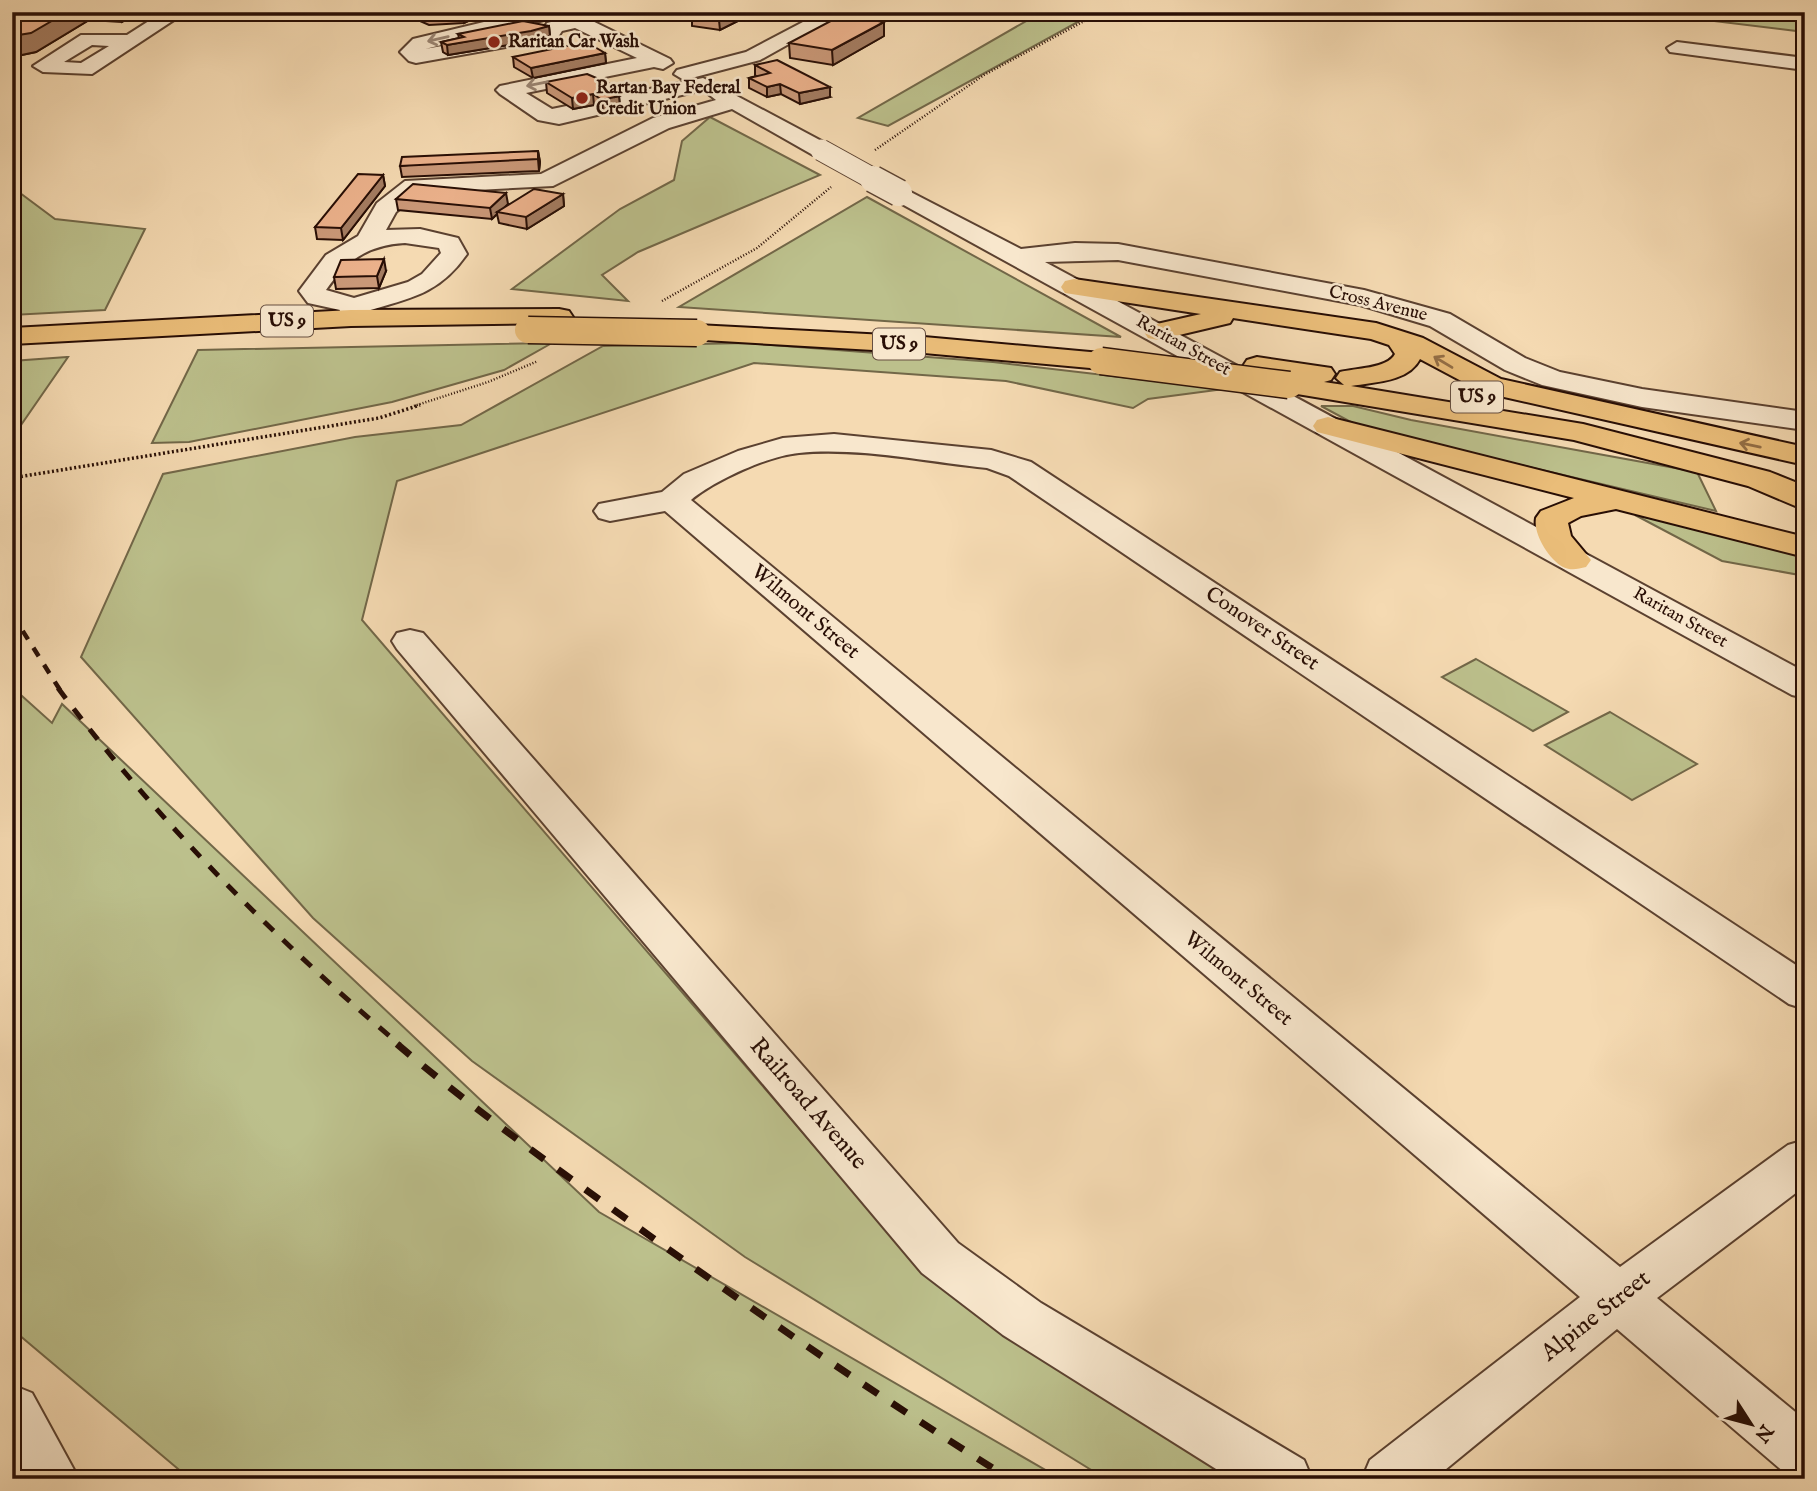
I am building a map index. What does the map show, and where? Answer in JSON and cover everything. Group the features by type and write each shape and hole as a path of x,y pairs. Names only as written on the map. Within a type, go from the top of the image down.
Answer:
{"highway":[{"path":"1074,287 1362,328 1398,338 1492,386 1696,433"},
{"path":"1123,313 1150,306 1197,305"},
{"name":"US 9","path":"15,342 353,312 725,321 931,332 1095,354 1581,432 1805,478"},
{"path":"1158,332 1204,320 1258,314"},
{"name":"US 9","path":"15,342 528,330 696,333 1095,354 1257,366 1350,378 1696,433 1805,456"},
{"path":"1350,378 1385,372 1403,365 1409,354 1398,338"},
{"path":"1328,426 1714,523 1762,539 1805,547"},
{"path":"1581,432 1759,479 1787,489 1805,500"},
{"path":"1574,560 1553,535 1550,528 1552,518 1571,508 1618,499"},
{"path":"1714,523 1768,527 1805,523"}],"street":[{"path":"131,41 177,12"},
{"path":"657,60 507,90 546,115 605,115 629,110 652,97 753,56 837,12"},
{"path":"555,17 551,33 446,54 416,57 410,52 419,43 527,18 555,17"},
{"name":"Raritan Street","path":"555,17 579,21 694,79 1805,687"},
{"path":"456,71 614,39"},
{"path":"1677,48 1805,64"},
{"path":"604,70 652,97"},
{"path":"366,244 386,208 413,186 545,181 661,123 734,102"},
{"path":"416,234 449,243 454,254 430,280 417,288 353,312 317,297 312,290 337,259 386,237 416,234"},
{"name":"Cross Avenue","path":"1020,257 1075,251 1118,252 1364,298 1440,320 1515,364 1552,379 1642,398 1805,421"},
{"name":"Conover Street","path":"672,500 695,481 749,458 794,444 834,443 991,459 1020,469 1805,993"},
{"path":"610,511 672,500"},
{"name":"Wilmont Street","path":"672,500 1616,1299 1805,1455"},
{"name":"Railroad Avenue","path":"410,641 940,1258 1022,1319 1283,1479"},
{"name":"Alpine Street","path":"1391,1479 1616,1299 1805,1159"},
{"path":"12,1410 50,1479"}],"green space":[{"path":"1020,12 1096,12 888,126 858,118 1028,20"},
{"path":"1640,12 1805,12 1805,32"},
{"path":"710,117 820,175 638,252 602,275 628,301 512,289 620,209 674,180 682,141"},
{"path":"12,187 55,219 145,229 105,310 12,315"},
{"path":"867,197 1121,337 679,307"},
{"path":"552,343 504,370 392,402 189,442 152,443 198,350"},
{"path":"746,343 993,362 1224,389 1148,399 1133,408 1006,381 754,363 397,481 362,620 908,1255 1232,1479 1106,1479 745,1257 472,1061 313,918 81,657 163,474 355,437 461,425 603,346"},
{"path":"68,357 12,438 12,361"},
{"path":"1321,406 1353,406 1411,420 1697,472 1716,511 1360,427"},
{"path":"1635,515 1713,531 1722,536 1805,555 1805,576 1722,561"},
{"path":"1476,659 1568,712 1533,731 1442,677"},
{"path":"12,687 52,723 62,704 599,1212 1061,1479 190,1479 12,1329"},
{"path":"1610,712 1697,764 1632,800 1545,745"}],"building":[{"path":"12,12 67,12 31,33 12,36"},
{"path":"421,12 465,12 428,15"},
{"path":"699,12 736,12 719,20 692,16"},
{"path":"842,15 884,22 832,50 789,43"},
{"path":"523,21 549,26 447,45 441,42 464,37 458,34"},
{"path":"586,42 605,53 531,68 513,57"},
{"path":"777,60 830,87 799,93 780,84 767,87 749,78 770,73 755,65"},
{"path":"587,74 608,83 603,84 619,96 602,100 593,94 572,98 546,82"},
{"path":"538,151 538,159 400,166 402,157"},
{"path":"358,174 383,175 341,228 315,227"},
{"path":"413,184 506,193 490,208 396,199"},
{"path":"534,189 563,194 526,217 497,212"},
{"path":"384,259 377,276 334,277 341,260"}],"railway":[{"path":"12,614 60,690"},
{"path":"58,688 135,785 219,876 308,963 400,1045"},
{"path":"397,1044 522,1143 694,1268 873,1391 1010,1479"}],"place":[{"name":"Raritan Car Wash","path":"494,42"},
{"name":"Rartan Bay Federal Credit Union","path":"582,98"}]}
